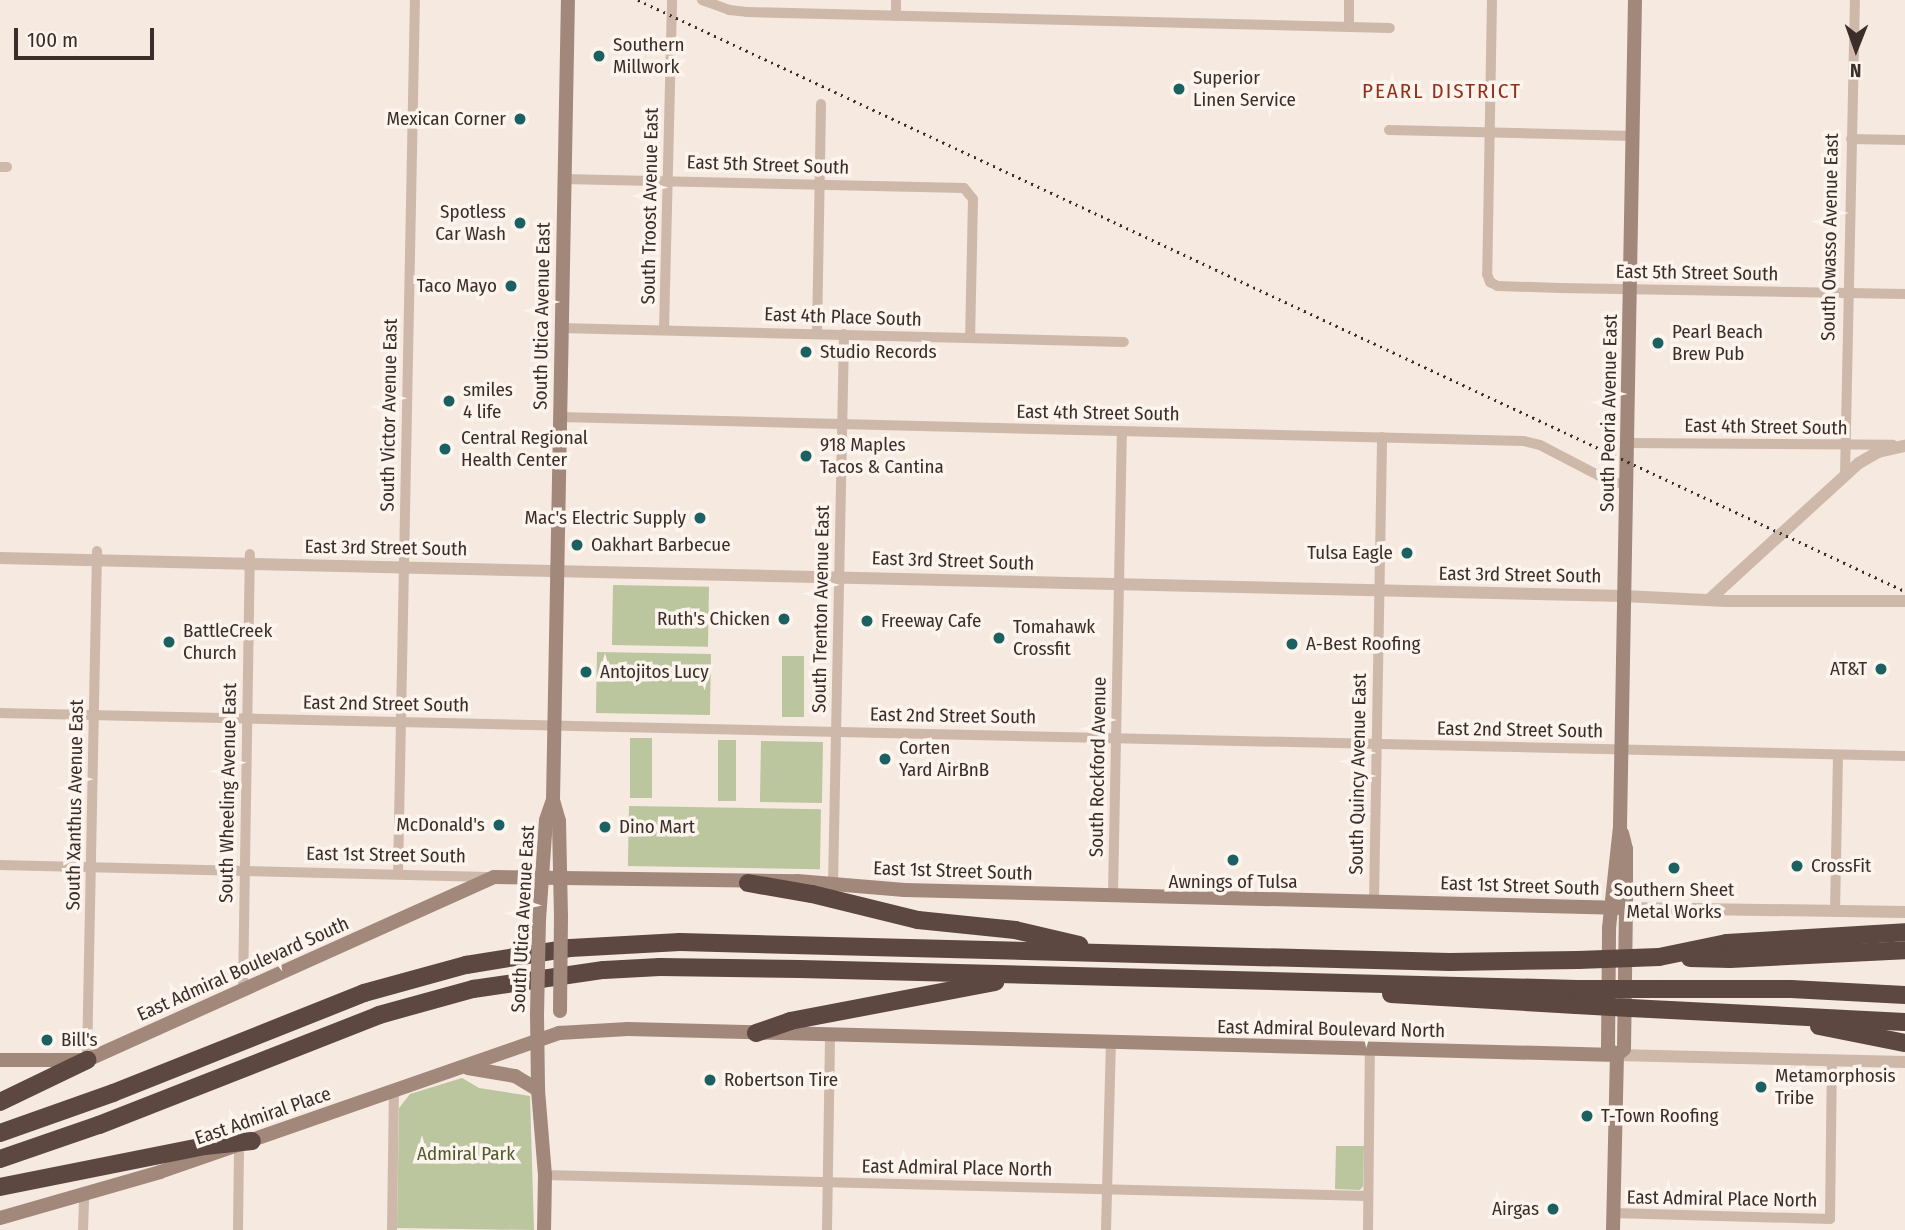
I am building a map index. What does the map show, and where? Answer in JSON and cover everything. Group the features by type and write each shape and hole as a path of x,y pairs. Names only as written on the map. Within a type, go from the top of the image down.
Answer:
{"highway":[{"path":"748,883 812,894 918,920 1015,930 1116,954"},
{"path":"1659,957 1727,943 1905,932"},
{"path":"0,1133 113,1093 364,993 515,955 570,947 680,943 1450,962 1659,957 1730,959 1905,950"},
{"path":"0,1158 99,1125 379,1014 514,981 604,970 660,967 1318,983 1576,997 1658,1009 1905,1022"},
{"path":"756,1033 790,1021 1024,976"},
{"path":"1576,997 1658,989 1791,989 1905,983"},
{"path":"1791,989 1905,995"},
{"path":"1765,1014 1905,1043"},
{"path":"0,1102 87,1060"},
{"path":"0,1188 205,1146 245,1143"}],"main road":[{"name":"South Utica Avenue East","path":"559,1034 561,878 559,821 554,800 560,328 568,0"},
{"name":"South Peoria Avenue East","path":"1613,1230 1617,1055 1624,1049 1619,908 1626,849 1620,826 1636,0"},
{"name":"South Utica Avenue East","path":"544,1230 545,1175 536,1041 541,878 546,820 554,800"},
{"name":"East 1st Street South","path":"494,877 833,884 919,890 1619,908"},
{"name":"East Admiral Boulevard South","path":"0,1060 87,1060 494,877"},
{"path":"536,1041 559,1034 628,1029 756,1033"},
{"name":"East Admiral Boulevard North","path":"756,1033 1617,1055"},
{"name":"East Admiral Place","path":"0,1218 245,1143 536,1041"},
{"path":"462,1067 515,1076 538,1090"}],"street":[{"name":"South Victor Avenue East","path":"398,874 415,0"},
{"name":"South Troost Avenue East","path":"664,330 672,0"},
{"path":"702,0 729,10 747,12 1390,28"},
{"path":"896,0 896,16"},
{"path":"1349,0 1349,27"},
{"path":"1490,133 1492,0"},
{"name":"South Owasso Avenue East","path":"1845,475 1855,0"},
{"path":"817,334 821,104"},
{"path":"1389,130 1634,136"},
{"name":"East 5th Street South","path":"1490,133 1487,274 1490,282 1498,286 1905,294"},
{"path":"1851,139 1905,141"},
{"name":"East 5th Street South","path":"563,179 964,188 970,191 974,199 970,338"},
{"name":"East 4th Place South","path":"560,328 1124,342"},
{"name":"South Trenton Avenue East","path":"833,884 844,334"},
{"name":"East 4th Street South","path":"560,417 1524,441 1540,445 1611,482 1626,484"},
{"name":"South Rockford Avenue","path":"1113,895 1122,431"},
{"name":"South Quincy Avenue East","path":"1374,901 1382,437"},
{"name":"East 4th Street South","path":"1627,443 1905,445"},
{"path":"1711,598 1845,475 1878,452 1905,445"},
{"name":"East 3rd Street South","path":"0,558 97,555 404,567 1379,592 1905,601"},
{"name":"South Xanthus Avenue East","path":"87,1060 97,555"},
{"name":"South Wheeling Avenue East","path":"243,991 250,559"},
{"name":"East 2nd Street South","path":"0,713 1905,757"},
{"path":"1835,912 1838,755"},
{"name":"East 1st Street South","path":"0,865 494,877"},
{"name":"East 1st Street South","path":"1619,908 1905,912"},
{"path":"827,1230 830,1036"},
{"path":"1106,1230 1111,1043"},
{"path":"1368,1230 1370,1050"},
{"name":"East Admiral Boulevard North","path":"1617,1055 1905,1062"},
{"name":"East Admiral Place North","path":"1613,1213 1829,1219 1832,1060"},
{"path":"392,1230 394,1091"},
{"path":"238,1230 245,1143"},
{"name":"East Admiral Place North","path":"545,1175 1368,1196"},
{"path":"83,1230 84,1193"}],"green space":[{"path":"613,585 709,587 708,647 612,645"},
{"path":"597,652 711,654 710,715 596,713"},
{"path":"782,656 804,656 804,717 782,717"},
{"path":"630,738 652,738 652,798 630,798"},
{"path":"718,740 736,740 736,801 718,801"},
{"path":"761,741 823,742 822,803 760,802"},
{"path":"629,806 821,809 820,869 628,866"},
{"name":"Admiral Park","path":"462,1078 479,1088 530,1096 534,1230 397,1228 399,1108 410,1094"},
{"path":"1336,1146 1364,1146 1363,1186 1360,1190 1335,1189"}],"railway":[{"path":"638,0 1905,591"}],"place":[{"name":"Southern Millwork","path":"599,56"},
{"name":"Superior Linen Service","path":"1179,89"},
{"name":"Mexican Corner","path":"520,119"},
{"name":"Spotless Car Wash","path":"520,223"},
{"name":"Taco Mayo","path":"511,286"},
{"name":"Pearl Beach Brew Pub","path":"1658,343"},
{"name":"Studio Records","path":"806,352"},
{"name":"smiles 4 life","path":"449,401"},
{"name":"Central Regional Health Center","path":"445,449"},
{"name":"918 Maples Tacos & Cantina","path":"806,456"},
{"name":"Mac's Electric Supply","path":"700,518"},
{"name":"Oakhart Barbecue","path":"577,545"},
{"name":"Tulsa Eagle","path":"1407,553"},
{"name":"Ruth's Chicken","path":"784,619"},
{"name":"Freeway Cafe","path":"867,621"},
{"name":"Tomahawk Crossfit","path":"999,638"},
{"name":"BattleCreek Church","path":"169,642"},
{"name":"A-Best Roofing","path":"1292,644"},
{"name":"AT&T","path":"1881,669"},
{"name":"Antojitos Lucy","path":"586,672"},
{"name":"Corten Yard AirBnB","path":"885,759"},
{"name":"McDonald's","path":"499,825"},
{"name":"Dino Mart","path":"605,827"},
{"name":"Awnings of Tulsa","path":"1233,860"},
{"name":"CrossFit","path":"1797,866"},
{"name":"Southern Sheet Metal Works","path":"1674,868"},
{"name":"Bill's","path":"47,1040"},
{"name":"Robertson Tire","path":"710,1080"},
{"name":"Metamorphosis Tribe","path":"1761,1087"},
{"name":"T-Town Roofing","path":"1587,1116"},
{"name":"Airgas","path":"1553,1209"}],"district":[{"name":"PEARL DISTRICT","path":"1442,91"}]}
